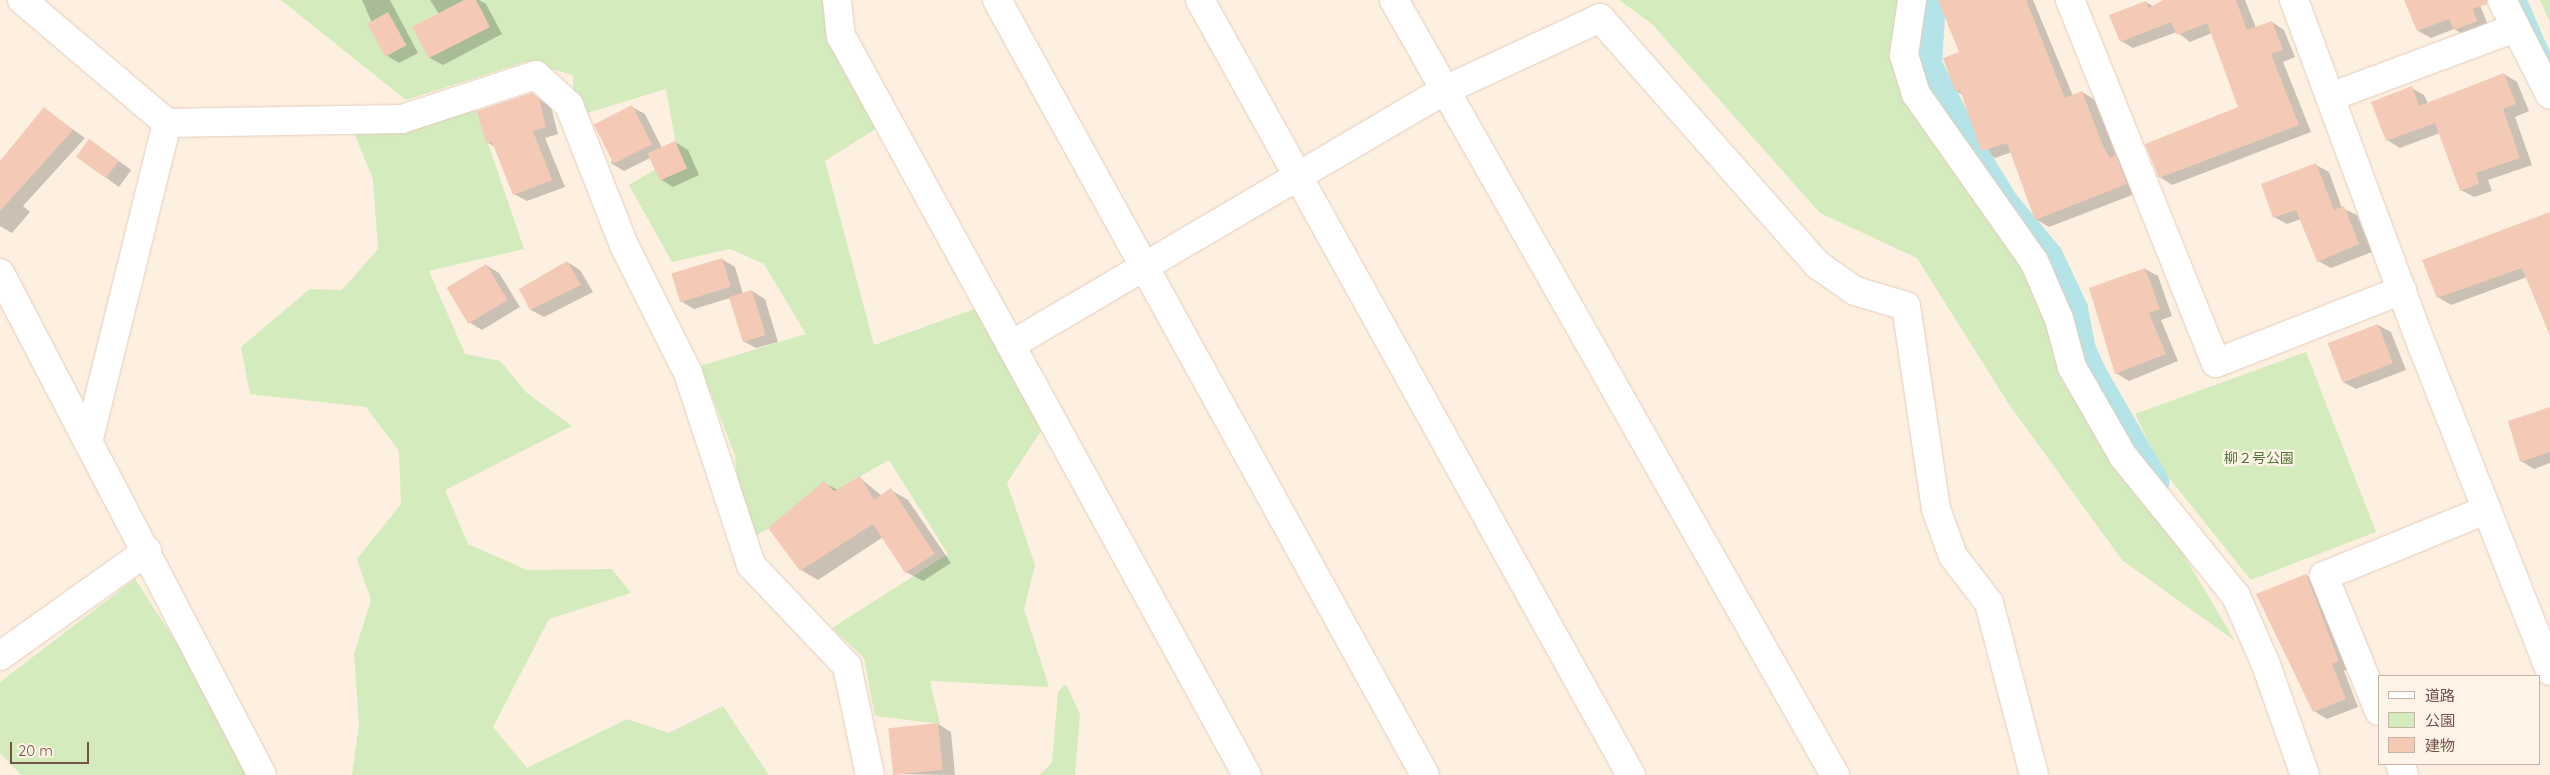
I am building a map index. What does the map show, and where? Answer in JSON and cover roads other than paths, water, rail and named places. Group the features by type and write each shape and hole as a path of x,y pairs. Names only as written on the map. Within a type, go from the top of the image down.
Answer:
{"street":[{"path":"22,0 167,123 402,119 536,75 569,105 624,245 688,373 752,565 847,666 870,775"},
{"path":"838,0 841,36 1247,775"},
{"path":"997,0 1425,775"},
{"path":"1200,0 1296,176 1631,775"},
{"path":"1394,0 1443,91 1835,775"},
{"path":"1912,0 1904,55 1916,94 2034,261 2059,319 2072,367 2122,456 2236,596 2266,665 2305,775"},
{"path":"2070,0 2216,363 2402,290"},
{"path":"2294,0 2402,290 2550,671"},
{"path":"2502,0 2550,95"},
{"path":"1011,345 1143,265 1443,91 1600,18 1818,265 1855,291 1906,306 1936,509 1953,556 1989,603 2025,771"},
{"path":"2330,98 2516,28"},
{"path":"88,442 167,123"},
{"path":"0,273 88,442 148,551 262,775"},
{"path":"2378,710 2324,576 2486,510"},
{"path":"0,656 148,551"}],"waterway":[{"path":"1932,0 1928,64 1965,138 2005,203 2049,256 2074,309 2082,350 2093,374 2155,482"},
{"path":"2523,0 2550,62"}],"park label":[{"name":"柳２号公園","path":"2259,458"}]}
